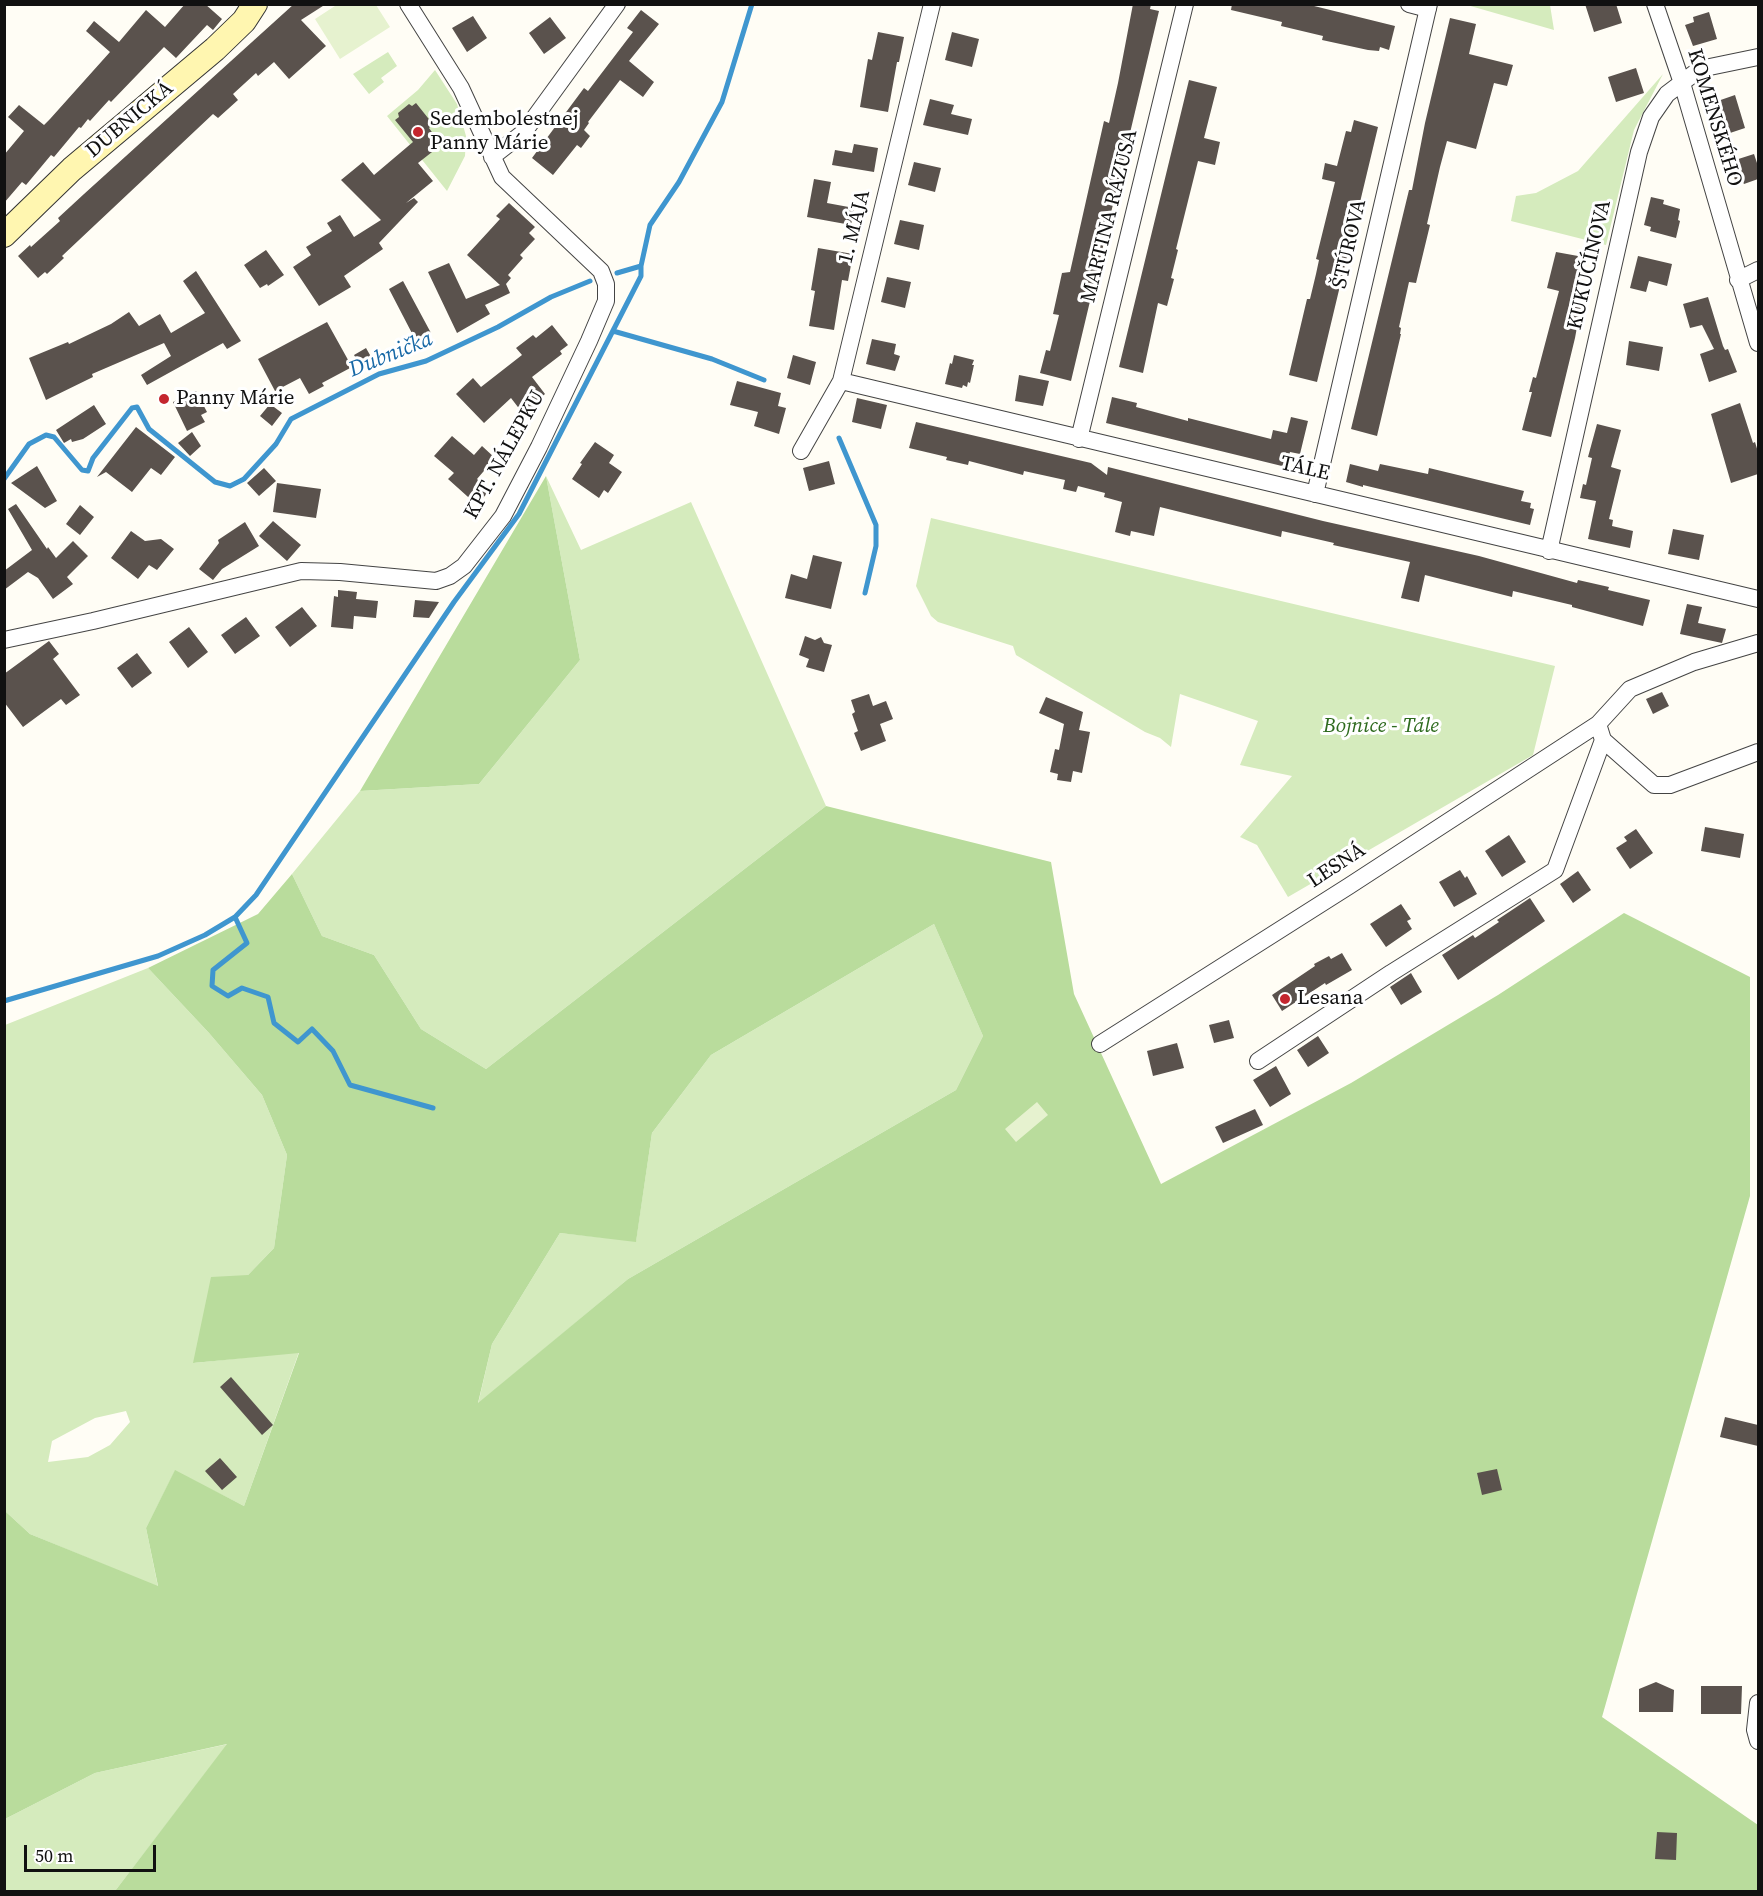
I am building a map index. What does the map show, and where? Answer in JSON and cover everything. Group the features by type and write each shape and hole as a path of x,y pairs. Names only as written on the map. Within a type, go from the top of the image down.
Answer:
{"street":[{"name":"DUBNICKÁ","path":"4,235 72,168 215,49 244,21 255,4"},
{"name":"KPT. NÁLEPKU","path":"4,640 301,571 340,572 436,581 450,576 464,566 503,516 539,447 606,301 606,284 601,271 502,177 461,88 408,4"},
{"path":"492,157 524,132 617,4"},
{"name":"1. MÁJA","path":"801,451 841,381 932,4"},
{"name":"MARTINA RÁZUSA","path":"1079,439 1185,4"},
{"path":"1409,4 1429,7"},
{"name":"KOMENSKÉHO","path":"1655,4 1682,83 1758,343"},
{"name":"ŠTÚROVA","path":"1314,494 1429,7"},
{"name":"KUKUČÍNOVA","path":"1550,551 1639,152 1651,117 1667,94 1700,69 1758,57"},
{"path":"1738,280 1758,270"},
{"name":"TÁLE","path":"841,381 1758,599"},
{"name":"LESNÁ","path":"1258,1061 1391,973 1555,870 1600,732 1630,689 1694,662 1758,643"},
{"path":"1600,732 1654,784 1670,785 1758,752"},
{"name":"LESNÁ","path":"1100,1044 1349,886 1600,732"},
{"path":"1758,1702 1755,1730 1758,1741"}],"green space":[{"path":"338,4 376,5 390,27 340,59 315,19"},
{"path":"1467,5 1550,5 1554,30"},
{"path":"388,52 397,66 381,78 384,82 369,94 353,74"},
{"path":"435,70 457,104 466,136 465,156 447,191 387,116 418,90"},
{"path":"1663,74 1634,130 1606,245 1511,221 1516,196 1536,193 1578,171"},
{"path":"546,476 581,550 691,502 826,806 486,1069 421,1029 374,955 322,936 292,874 360,791 479,784 580,660"},
{"path":"546,476 580,660 479,784 360,791"},
{"name":"Bojnice - Tále","path":"931,518 1555,666 1533,755 1288,897 1257,845 1240,837 1292,776 1240,765 1258,721 1180,694 1171,747 1160,738 1145,732 1016,655 1013,646 938,622 931,616 916,586"},
{"path":"826,806 1051,862 1074,994 1161,1184 1351,1083 1498,995 1624,913 1750,977 1750,1196 1602,1717 1758,1825 1758,1891 115,1891 227,1744 95,1773 5,1819 5,1511 30,1534 158,1586 146,1528 175,1470 244,1506 299,1353 193,1363 211,1277 248,1275 274,1248 287,1155 262,1095 209,1033 148,968 258,914 292,874 322,936 374,955 421,1029 486,1069","holes":["934,924 983,1036 956,1090 628,1279 478,1403 492,1344 560,1233 636,1242 652,1133 711,1055"]},
{"path":"934,924 983,1036 956,1090 628,1279 478,1404 492,1344 560,1233 636,1241 652,1133 711,1055"},
{"path":"148,968 209,1033 262,1095 287,1155 274,1248 248,1275 194,1363 299,1352 244,1506 175,1471 146,1528 158,1587 30,1534 5,1511 5,1025","holes":["126,1411 130,1422 110,1445 88,1457 48,1462 52,1441 95,1418"]},
{"path":"1037,1102 1048,1115 1016,1142 1005,1129"},
{"path":"228,1744 115,1891 5,1892 5,1819 95,1773"}],"building":[{"path":"185,4 205,4 222,19 213,30 207,25 176,58 164,47 111,102 109,100 90,121 88,119 81,128 79,127 54,157 51,155 26,185 22,182 4,203 4,155 24,131 8,117 19,105 44,125 50,119 110,52 86,31 94,21 119,42 146,10 165,27"},
{"path":"294,4 326,4 301,20 326,46 289,79 274,62 258,76 256,73 233,94 238,100 218,118 213,114 62,256 64,258 47,274 45,272 38,278 18,256 60,221 58,218"},
{"path":"1133,4 1151,4 1150,9 1159,11 1071,381 1040,373 1046,350 1050,351 1059,315 1053,314 1062,273 1070,272 1104,121 1109,123"},
{"path":"1232,4 1306,4 1395,26 1389,50 1380,47 1379,51 1368,50 1322,40 1323,36 1281,26 1282,22 1231,10"},
{"path":"1585,4 1616,4 1622,23 1594,32"},
{"path":"641,10 659,24 629,61 654,82 643,97 620,80 588,122 584,130 590,136 581,148 577,145 553,175 532,158 584,88 588,91 633,32 627,28"},
{"path":"1709,12 1717,39 1693,46 1685,25 1694,22 1693,17"},
{"path":"473,16 487,38 467,52 452,28"},
{"path":"550,17 566,38 544,54 529,33"},
{"path":"1450,18 1476,24 1469,54 1513,65 1507,86 1494,83 1476,149 1447,141 1427,224 1430,225 1416,283 1409,282 1399,327 1401,334 1377,436 1351,429 1409,190 1412,190"},
{"path":"878,32 904,37 888,112 860,107 868,59 872,60"},
{"path":"952,32 979,39 972,67 945,60"},
{"path":"1636,68 1644,93 1616,102 1608,77"},
{"path":"1189,80 1217,87 1204,138 1220,142 1215,165 1198,161 1176,249 1178,250 1171,278 1174,279 1167,306 1158,303 1143,373 1119,367"},
{"path":"1735,95 1745,128 1721,136 1712,103"},
{"path":"930,99 954,105 951,114 972,119 968,135 923,125"},
{"path":"416,103 432,123 429,128 441,145 418,163 433,181 406,203 414,198 418,202 379,243 383,249 344,276 351,287 319,306 293,267 311,255 306,247 332,231 327,223 340,215 354,237 381,220 341,180 363,162 374,175 413,142 395,120 399,117 398,113 409,104 412,106"},
{"path":"1354,120 1378,127 1317,382 1289,375 1307,299 1310,299 1316,274 1319,260 1316,259 1335,182 1322,179 1325,163 1337,166 1346,131 1351,132"},
{"path":"854,144 878,148 874,172 832,165 835,150 852,153"},
{"path":"1754,154 1758,166 1758,179 1744,184 1742,181 1736,183 1729,162"},
{"path":"914,162 941,168 935,192 908,185"},
{"path":"814,179 831,182 827,203 854,208 851,225 807,217"},
{"path":"1651,197 1664,200 1663,204 1680,209 1676,238 1650,231 1651,227 1644,225"},
{"path":"509,203 535,227 529,233 535,239 520,255 523,258 508,275 511,278 506,284 510,293 485,305 490,314 457,333 428,272 449,263 466,299 500,285 467,255 500,219 496,216"},
{"path":"900,220 924,225 919,250 894,244"},
{"path":"818,248 853,254 848,281 842,280 834,330 809,326 815,291 811,290"},
{"path":"266,250 284,275 268,286 267,284 260,288 244,265"},
{"path":"1556,252 1578,256 1575,267 1581,269 1575,298 1582,300 1551,437 1522,430 1532,392 1529,392 1533,377 1536,378 1559,291 1547,288"},
{"path":"1638,256 1672,264 1667,286 1649,281 1646,292 1630,288"},
{"path":"196,271 241,341 227,349 223,343 147,385 141,375 171,356 164,343 92,374 93,377 46,400 29,358 68,342 69,344 111,324 129,312 139,326 160,314 171,333 205,313 183,281"},
{"path":"887,277 911,282 905,308 881,302"},
{"path":"403,281 431,333 416,341 389,289"},
{"path":"1708,297 1723,346 1725,350 1728,349 1737,372 1709,382 1700,354 1714,349 1702,325 1690,328 1683,304"},
{"path":"327,322 352,367 322,383 324,386 309,394 300,378 275,391 258,359"},
{"path":"552,325 568,345 560,351 562,354 532,377 545,394 538,400 540,402 524,415 511,398 484,423 456,394 473,378 481,387 522,355 516,348 533,335 536,338"},
{"path":"872,339 896,344 894,354 900,356 895,371 866,364"},
{"path":"1629,341 1663,347 1659,371 1626,365"},
{"path":"366,348 374,362 362,369 354,355"},
{"path":"793,355 816,362 810,385 787,378"},
{"path":"954,355 974,360 970,383 968,382 967,387 945,384"},
{"path":"1019,375 1049,381 1043,406 1015,401"},
{"path":"737,381 781,393 778,406 786,408 779,434 754,426 758,412 730,405"},
{"path":"196,391 207,412 201,415 205,422 187,431 173,402"},
{"path":"1112,397 1137,403 1136,407 1188,421 1188,418 1271,439 1273,430 1287,433 1291,417 1308,421 1300,454 1290,452 1286,467 1106,423"},
{"path":"857,398 887,405 881,429 852,422"},
{"path":"1740,403 1758,452 1758,474 1731,483 1711,414"},
{"path":"270,404 282,413 272,426 260,416"},
{"path":"94,405 106,424 83,439 72,442 71,439 64,443 56,430"},
{"path":"916,422 1091,463 1107,475 1108,467 1323,521 1479,556 1577,583 1578,580 1609,587 1608,590 1650,600 1643,626 1572,607 1572,605 1513,591 1512,597 1425,575 1419,602 1401,598 1410,562 1282,531 1281,537 1160,507 1154,536 1131,531 1130,536 1115,532 1122,502 1104,497 1105,493 1078,486 1076,492 1063,489 1065,480 1024,471 1023,475 969,461 968,465 946,460 947,457 909,448"},
{"path":"1597,424 1621,430 1611,467 1621,470 1609,519 1613,520 1612,526 1633,531 1630,548 1588,539 1596,501 1580,498 1583,484 1586,485 1592,458 1588,457"},
{"path":"136,427 175,457 161,475 151,468 132,492 106,472 97,477"},
{"path":"192,432 201,446 190,456 178,443"},
{"path":"452,436 474,455 482,446 495,458 477,479 489,491 477,505 448,479 454,473 434,456"},
{"path":"595,442 614,455 609,463 622,472 608,493 604,490 599,498 572,479"},
{"path":"829,461 835,484 809,491 803,468"},
{"path":"1350,464 1378,471 1380,464 1428,474 1429,468 1524,491 1521,501 1531,503 1530,508 1534,509 1530,525 1346,482"},
{"path":"37,466 57,501 45,508 11,483"},
{"path":"264,468 276,481 259,496 247,483"},
{"path":"277,483 321,489 316,518 273,512"},
{"path":"16,504 47,549 48,547 56,558 73,541 88,556 67,577 73,584 53,599 38,578 28,572 4,590 4,571 32,550 8,509"},
{"path":"80,505 94,517 80,535 66,524"},
{"path":"273,521 301,545 287,561 259,536"},
{"path":"245,522 259,546 222,569 213,580 199,569 219,543 218,540"},
{"path":"1673,529 1704,535 1699,560 1668,554"},
{"path":"131,531 145,541 161,539 174,549 157,570 149,565 138,579 111,558"},
{"path":"813,555 842,562 831,609 785,598 791,574 807,579"},
{"path":"338,590 357,592 356,599 378,601 376,618 354,616 353,629 331,627 334,596 338,597"},
{"path":"415,600 439,602 429,618 413,617"},
{"path":"1687,604 1702,607 1698,623 1726,629 1722,643 1680,634"},
{"path":"302,607 317,626 290,647 275,627"},
{"path":"246,617 260,636 235,654 221,635"},
{"path":"189,627 208,652 188,668 169,642"},
{"path":"805,636 815,640 821,637 824,643 832,645 824,672 806,667 809,659 799,655"},
{"path":"49,641 59,654 53,659 80,695 66,705 61,699 23,727 4,702 4,674"},
{"path":"137,653 152,673 132,688 117,668"},
{"path":"1662,692 1669,706 1653,714 1646,699"},
{"path":"869,694 873,706 886,701 893,719 880,724 886,741 861,751 854,733 858,731 852,714 855,712 851,700"},
{"path":"1046,697 1083,712 1079,730 1090,732 1082,773 1073,771 1071,782 1057,780 1058,774 1050,772 1055,749 1059,750 1064,724 1039,713"},
{"path":"1705,827 1744,834 1740,858 1701,851"},
{"path":"1636,829 1653,853 1630,869 1616,848 1627,841 1624,837"},
{"path":"1509,835 1526,862 1502,877 1485,851"},
{"path":"1460,870 1465,878 1467,876 1477,894 1454,907 1439,882"},
{"path":"1578,871 1591,890 1573,903 1560,884"},
{"path":"1530,898 1545,921 1458,980 1442,955 1473,935 1475,938"},
{"path":"1401,904 1411,919 1407,921 1412,929 1386,947 1370,924"},
{"path":"1342,953 1352,970 1326,985 1325,983 1282,1011 1272,995 1315,966 1314,964 1329,956 1331,959"},
{"path":"1411,973 1422,992 1401,1005 1390,987"},
{"path":"1229,1020 1234,1038 1214,1043 1209,1025"},
{"path":"1318,1036 1329,1053 1308,1067 1297,1050"},
{"path":"1177,1043 1184,1068 1153,1076 1147,1051"},
{"path":"1276,1066 1291,1094 1270,1107 1253,1080"},
{"path":"1255,1109 1263,1125 1223,1143 1215,1127"},
{"path":"231,1377 273,1425 262,1435 220,1387"},
{"path":"1725,1417 1758,1425 1758,1446 1720,1437"},
{"path":"220,1458 237,1477 222,1490 205,1471"},
{"path":"1497,1469 1502,1490 1482,1495 1477,1473"},
{"path":"1656,1682 1674,1690 1673,1712 1639,1712 1639,1689"},
{"path":"1701,1686 1742,1686 1741,1714 1701,1714"},
{"path":"1657,1832 1677,1833 1676,1860 1655,1859"}],"waterway":[{"path":"4,1001 158,956 205,935 235,917 256,895 454,602 519,514 641,276 650,225 679,182 722,102 752,4"},
{"name":"Dubnička","path":"617,273 641,266"},
{"name":"Dubnička","path":"4,479 29,444 46,435 54,437 82,470 88,471 93,458 132,408 137,407 149,429 215,482 230,486 244,479 276,444 291,419 379,374 426,361 498,327 551,297 590,281"},
{"path":"613,331 712,359 764,380"},
{"path":"839,438 876,525 876,546 865,593"},
{"path":"235,917 247,943 213,970 212,986 228,996 242,988 268,997 274,1023 298,1042 312,1029 333,1051 350,1085 433,1108"}],"place":[{"name":"Sedembolestnej Panny Márie","path":"418,132"},
{"name":"Panny Márie","path":"164,399"},
{"name":"Lesana","path":"1285,999"}]}
